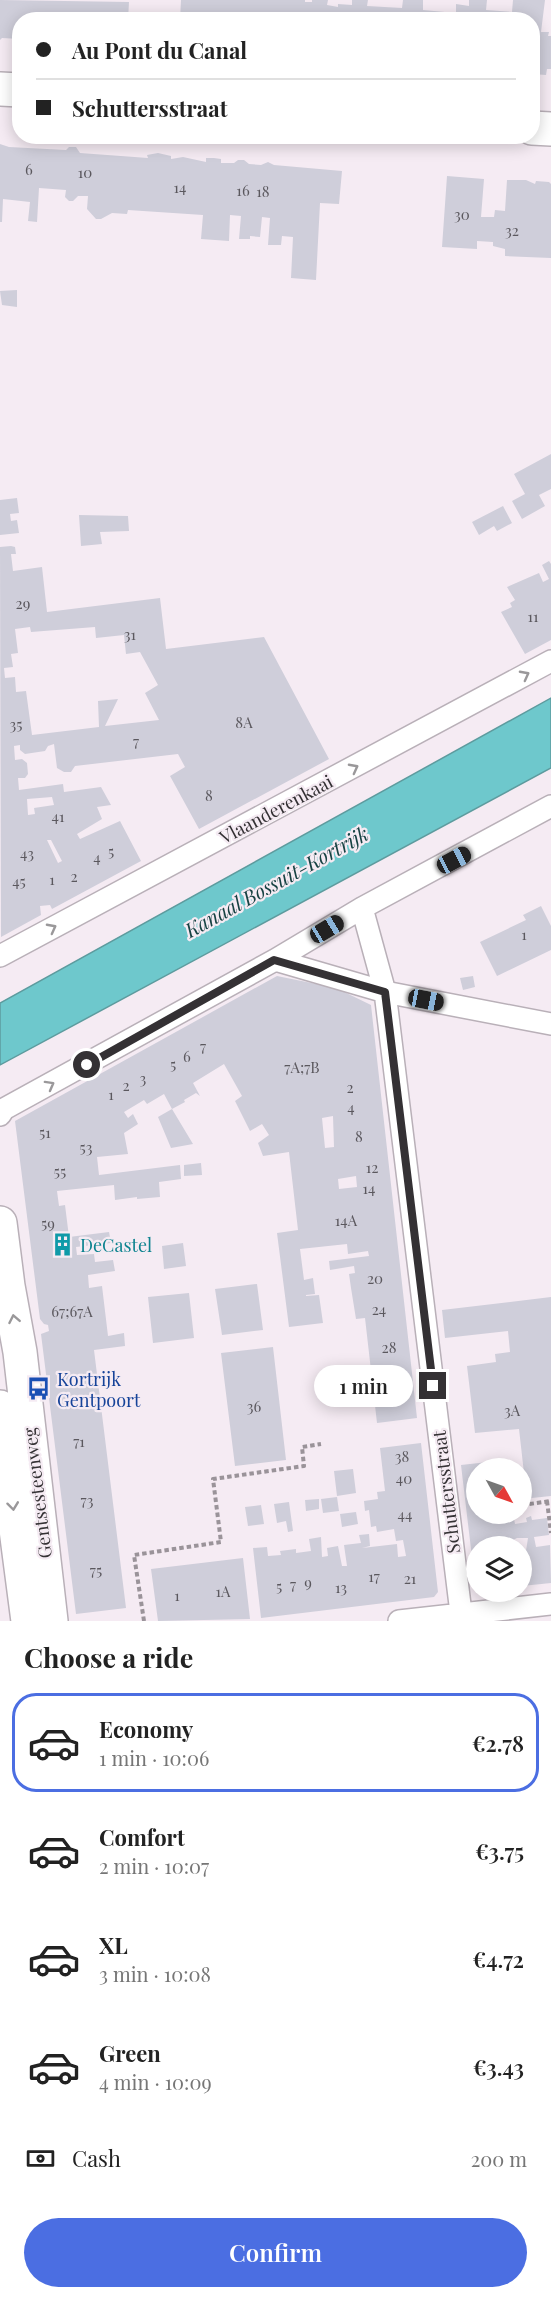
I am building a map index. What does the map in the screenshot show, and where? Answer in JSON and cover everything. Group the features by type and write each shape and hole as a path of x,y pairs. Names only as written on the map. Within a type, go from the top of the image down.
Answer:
{"main road":[{"name":"Gentsesteenweg","path":"0,1223 20,1352 51,1621"},
{"name":"Gentsesteenweg","path":"0,1407 28,1621"}],"street":[{"name":"Vlaanderenkaai","path":"0,956 551,662"},
{"path":"0,1115 4,1109 274,960 362,908 551,806"},
{"name":"Schuttersstraat","path":"362,908 385,992 460,1613"},
{"path":"274,960 385,992 551,1024"},
{"path":"399,1621 551,1604"}],"path":[{"path":"144,1621 134,1556 221,1542 213,1479 304,1466 302,1447 321,1444"},
{"path":"532,1504 549,1501 551,1533"}],"water":[{"name":"Kanaal Bossuit-Kortrijk","path":"551,698 551,768 0,1065 0,1003"}],"building":[{"path":"0,0 129,2 128,12 12,12 12,39 0,40"},
{"path":"181,0 305,0 305,2 312,2 312,0 328,0 327,5 338,7 338,4 352,5 352,0 368,0 367,6 402,8 403,0 423,0 423,10 445,12 180,12"},
{"path":"469,0 487,0 486,10 512,12 456,12 456,4 469,6"},
{"path":"513,0 545,0 541,32 549,32 548,36 551,36 551,69 547,69 546,75 540,75 540,12 512,12"},
{"path":"0,144 9,147 66,150 69,147 76,147 80,153 148,158 147,155 158,153 171,156 171,159 183,157 206,162 206,158 214,158 221,159 221,163 244,160 249,164 261,165 268,162 274,165 342,171 339,204 320,203 316,280 291,278 293,237 282,236 281,245 268,245 270,218 262,217 260,237 250,236 250,239 239,239 241,216 230,215 229,241 201,239 203,215 128,210 127,214 112,213 96,219 87,209 88,196 78,196 73,201 69,201 65,197 66,190 39,188 37,222 28,221 30,202 3,199 2,222 0,222"},
{"path":"447,176 484,179 481,217 494,217 495,210 505,211 507,180 526,180 535,184 536,181 549,182 551,184 551,258 505,256 505,249 493,246 493,242 477,241 477,249 442,247"},
{"path":"17,290 17,307 2,305 0,291"},
{"path":"551,454 551,489 539,495 545,506 522,519 512,501 525,494 514,474"},
{"path":"17,498 19,513 10,514 11,521 17,520 19,533 0,535 0,500"},
{"path":"503,506 512,523 497,531 494,526 479,535 472,522"},
{"path":"79,515 128,516 129,531 100,532 102,544 81,546"},
{"path":"0,547 15,547 16,554 11,554 13,571 42,567 47,612 160,598 166,649 264,637 329,759 199,829 170,776 185,767 178,754 75,766 71,772 64,772 57,768 54,744 48,746 45,751 25,754 20,750 20,745 14,746 15,760 22,759 27,763 28,774 25,778 18,778 19,790 63,784 64,792 101,787 111,805 97,807 102,819 77,834 80,839 120,821 141,861 52,909 50,905 40,906 41,915 1,937","holes":["30,627 31,632 95,627 96,638 124,635 126,654 140,652 158,685 145,693 159,720 105,726 118,699 98,701 99,727 32,735 26,691 16,692 15,677 5,678 4,668 13,667 11,654 18,653 15,629","52,797 54,805 34,808 35,814 28,815 27,799","47,840 51,840 62,861 58,863"]},
{"path":"549,561 551,564 551,640 525,654 501,612 512,607 510,603 515,600 507,587 539,573 543,582 549,579 542,565"},
{"path":"541,906 551,926 551,950 497,976 480,942 526,920 523,915"},
{"path":"277,976 336,988 371,1005 417,1418 377,1423 365,1318 356,1319 351,1288 349,1274 355,1273 354,1266 330,1270 329,1261 369,1256 368,1251 348,1254 347,1244 300,1249 304,1280 313,1278 315,1294 306,1296 319,1295 323,1323 289,1327 277,1233 298,1230 289,1152 263,1156 258,1143 269,1135 262,1124 250,1131 235,1101 242,1096 224,1064 193,1083 200,1096 196,1093 172,1109 164,1094 147,1104 144,1100 124,1112 128,1118 133,1114 138,1124 124,1133 128,1154 97,1157 99,1175 180,1165 181,1179 159,1182 160,1197 115,1200 114,1185 57,1191 59,1206 65,1205 69,1237 109,1232 111,1243 76,1247 77,1255 94,1254 95,1262 113,1260 115,1271 88,1275 89,1288 102,1286 108,1336 124,1333 125,1346 94,1350 126,1608 76,1614 41,1334 49,1331 48,1325 40,1319 15,1121","holes":["333,1116 334,1147 325,1148 322,1118","356,1176 357,1187 339,1189 338,1179"]},
{"path":"473,976 475,987 463,990 460,978"},
{"path":"172,1109 193,1144 171,1148 158,1117"},
{"path":"201,1163 202,1175 184,1176 184,1165"},
{"path":"183,1243 186,1266 164,1269 162,1246"},
{"path":"257,1284 263,1330 222,1335 215,1289"},
{"path":"189,1293 194,1338 153,1343 148,1297"},
{"path":"551,1297 551,1496 532,1498 532,1458 522,1458 519,1429 475,1433 467,1366 496,1362 495,1354 510,1352 508,1331 445,1338 442,1310"},
{"path":"273,1347 286,1460 235,1466 221,1353"},
{"path":"421,1443 438,1592 434,1597 261,1618 253,1548 267,1547 268,1556 281,1555 280,1551 296,1549 296,1553 311,1551 309,1539 321,1537 322,1557 328,1556 327,1548 338,1546 342,1566 347,1566 344,1545 361,1543 359,1535 369,1534 370,1546 362,1548 397,1544 398,1557 406,1556 403,1540 396,1541 394,1529 377,1532 376,1526 371,1527 369,1510 365,1511 364,1501 378,1499 377,1492 385,1491 380,1448"},
{"path":"466,1464 466,1507 461,1465"},
{"path":"353,1469 356,1493 337,1496 334,1471"},
{"path":"337,1497 339,1511 323,1513 321,1499"},
{"path":"319,1499 319,1509 306,1511 305,1500"},
{"path":"289,1502 293,1531 288,1532 286,1521 277,1523 274,1504"},
{"path":"261,1505 264,1524 248,1526 245,1507"},
{"path":"356,1512 358,1524 342,1527 340,1514"},
{"path":"547,1518 549,1535 534,1537 536,1547 550,1545 551,1583 532,1585 532,1536 469,1536 468,1524 532,1524 532,1520"},
{"path":"243,1558 250,1619 158,1621 151,1569"}],"place":[{"name":"DeCastel","path":"62,1245"},
{"name":"Kortrijk Gentpoort","path":"39,1389"}],"route":[{"path":"87,1065 274,960 385,992 433,1386"}]}
